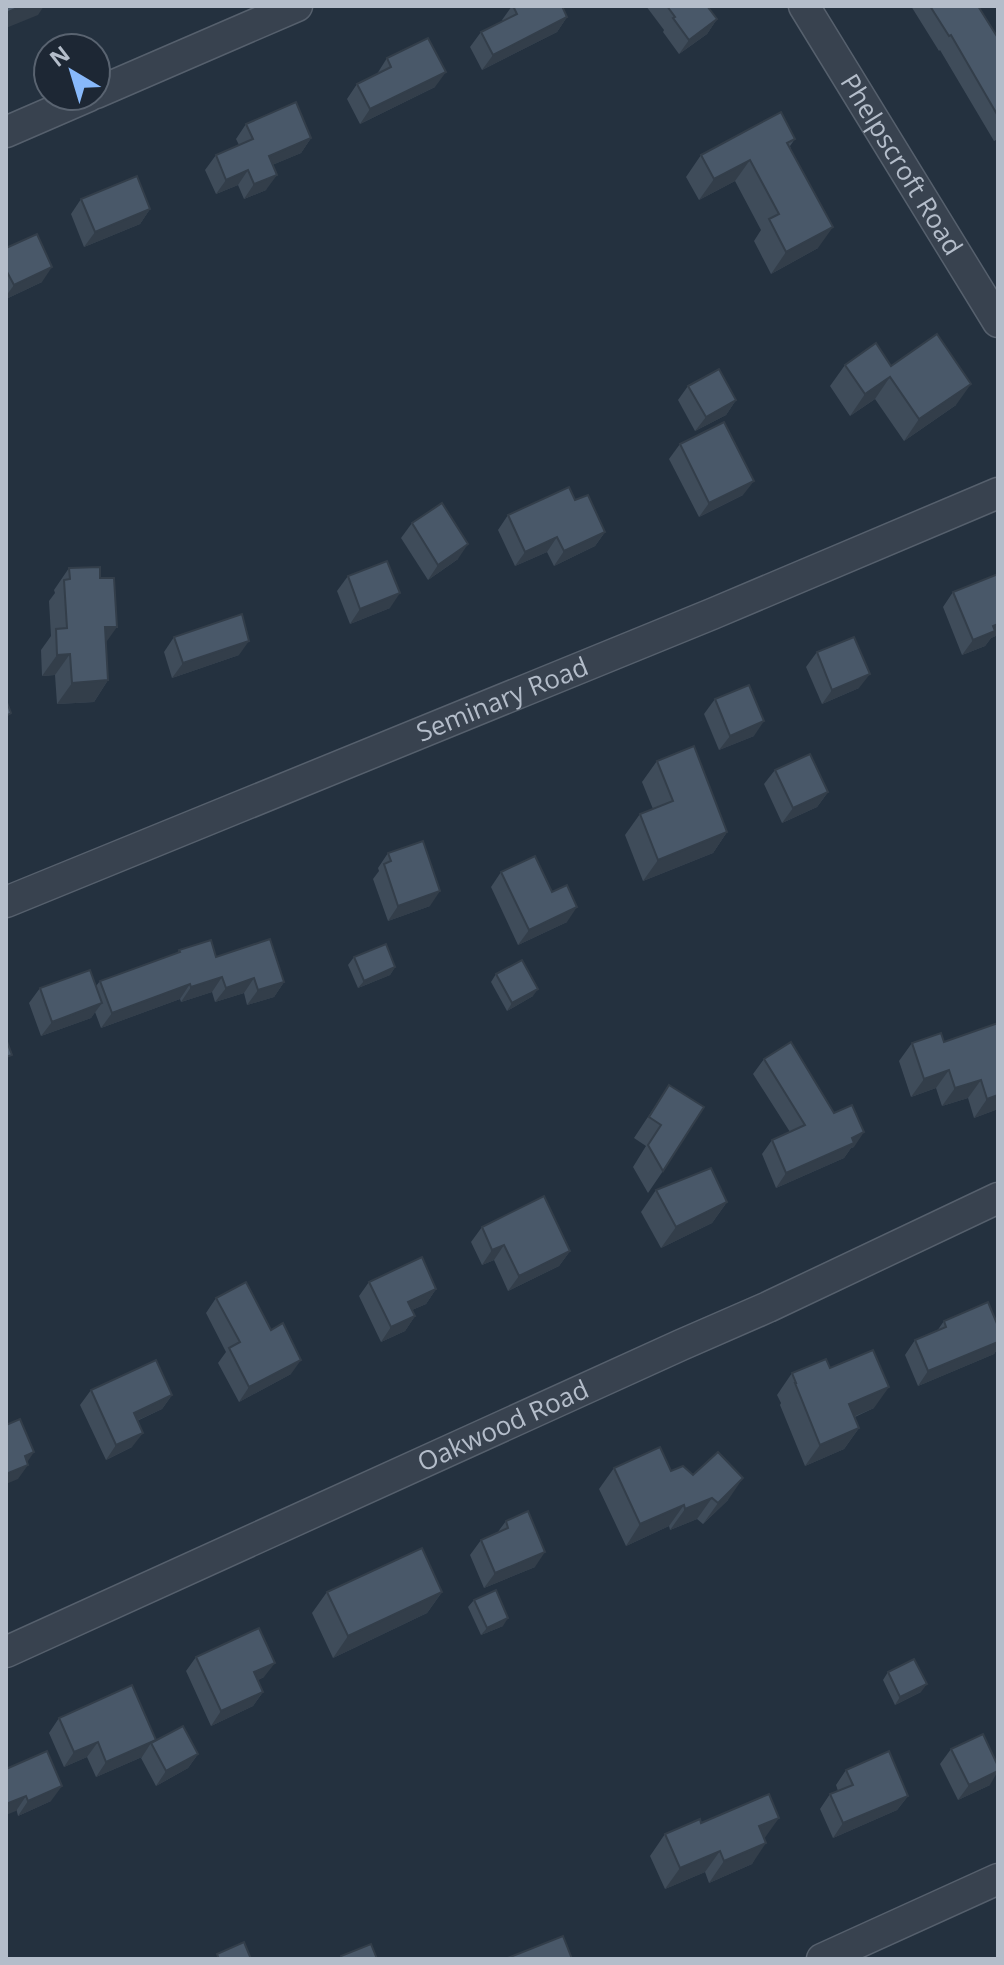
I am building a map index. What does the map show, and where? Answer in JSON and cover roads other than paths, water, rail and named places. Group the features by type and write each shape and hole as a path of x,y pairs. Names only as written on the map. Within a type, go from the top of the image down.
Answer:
{"street":[{"path":"112,86 297,6"},
{"name":"Phelpscroft Road","path":"804,6 998,322"},
{"path":"6,132 52,112"},
{"name":"Seminary Road","path":"6,902 712,614 998,493"},
{"name":"Oakwood Road","path":"6,1652 768,1307 998,1198"},
{"path":"822,1959 998,1879"}]}
